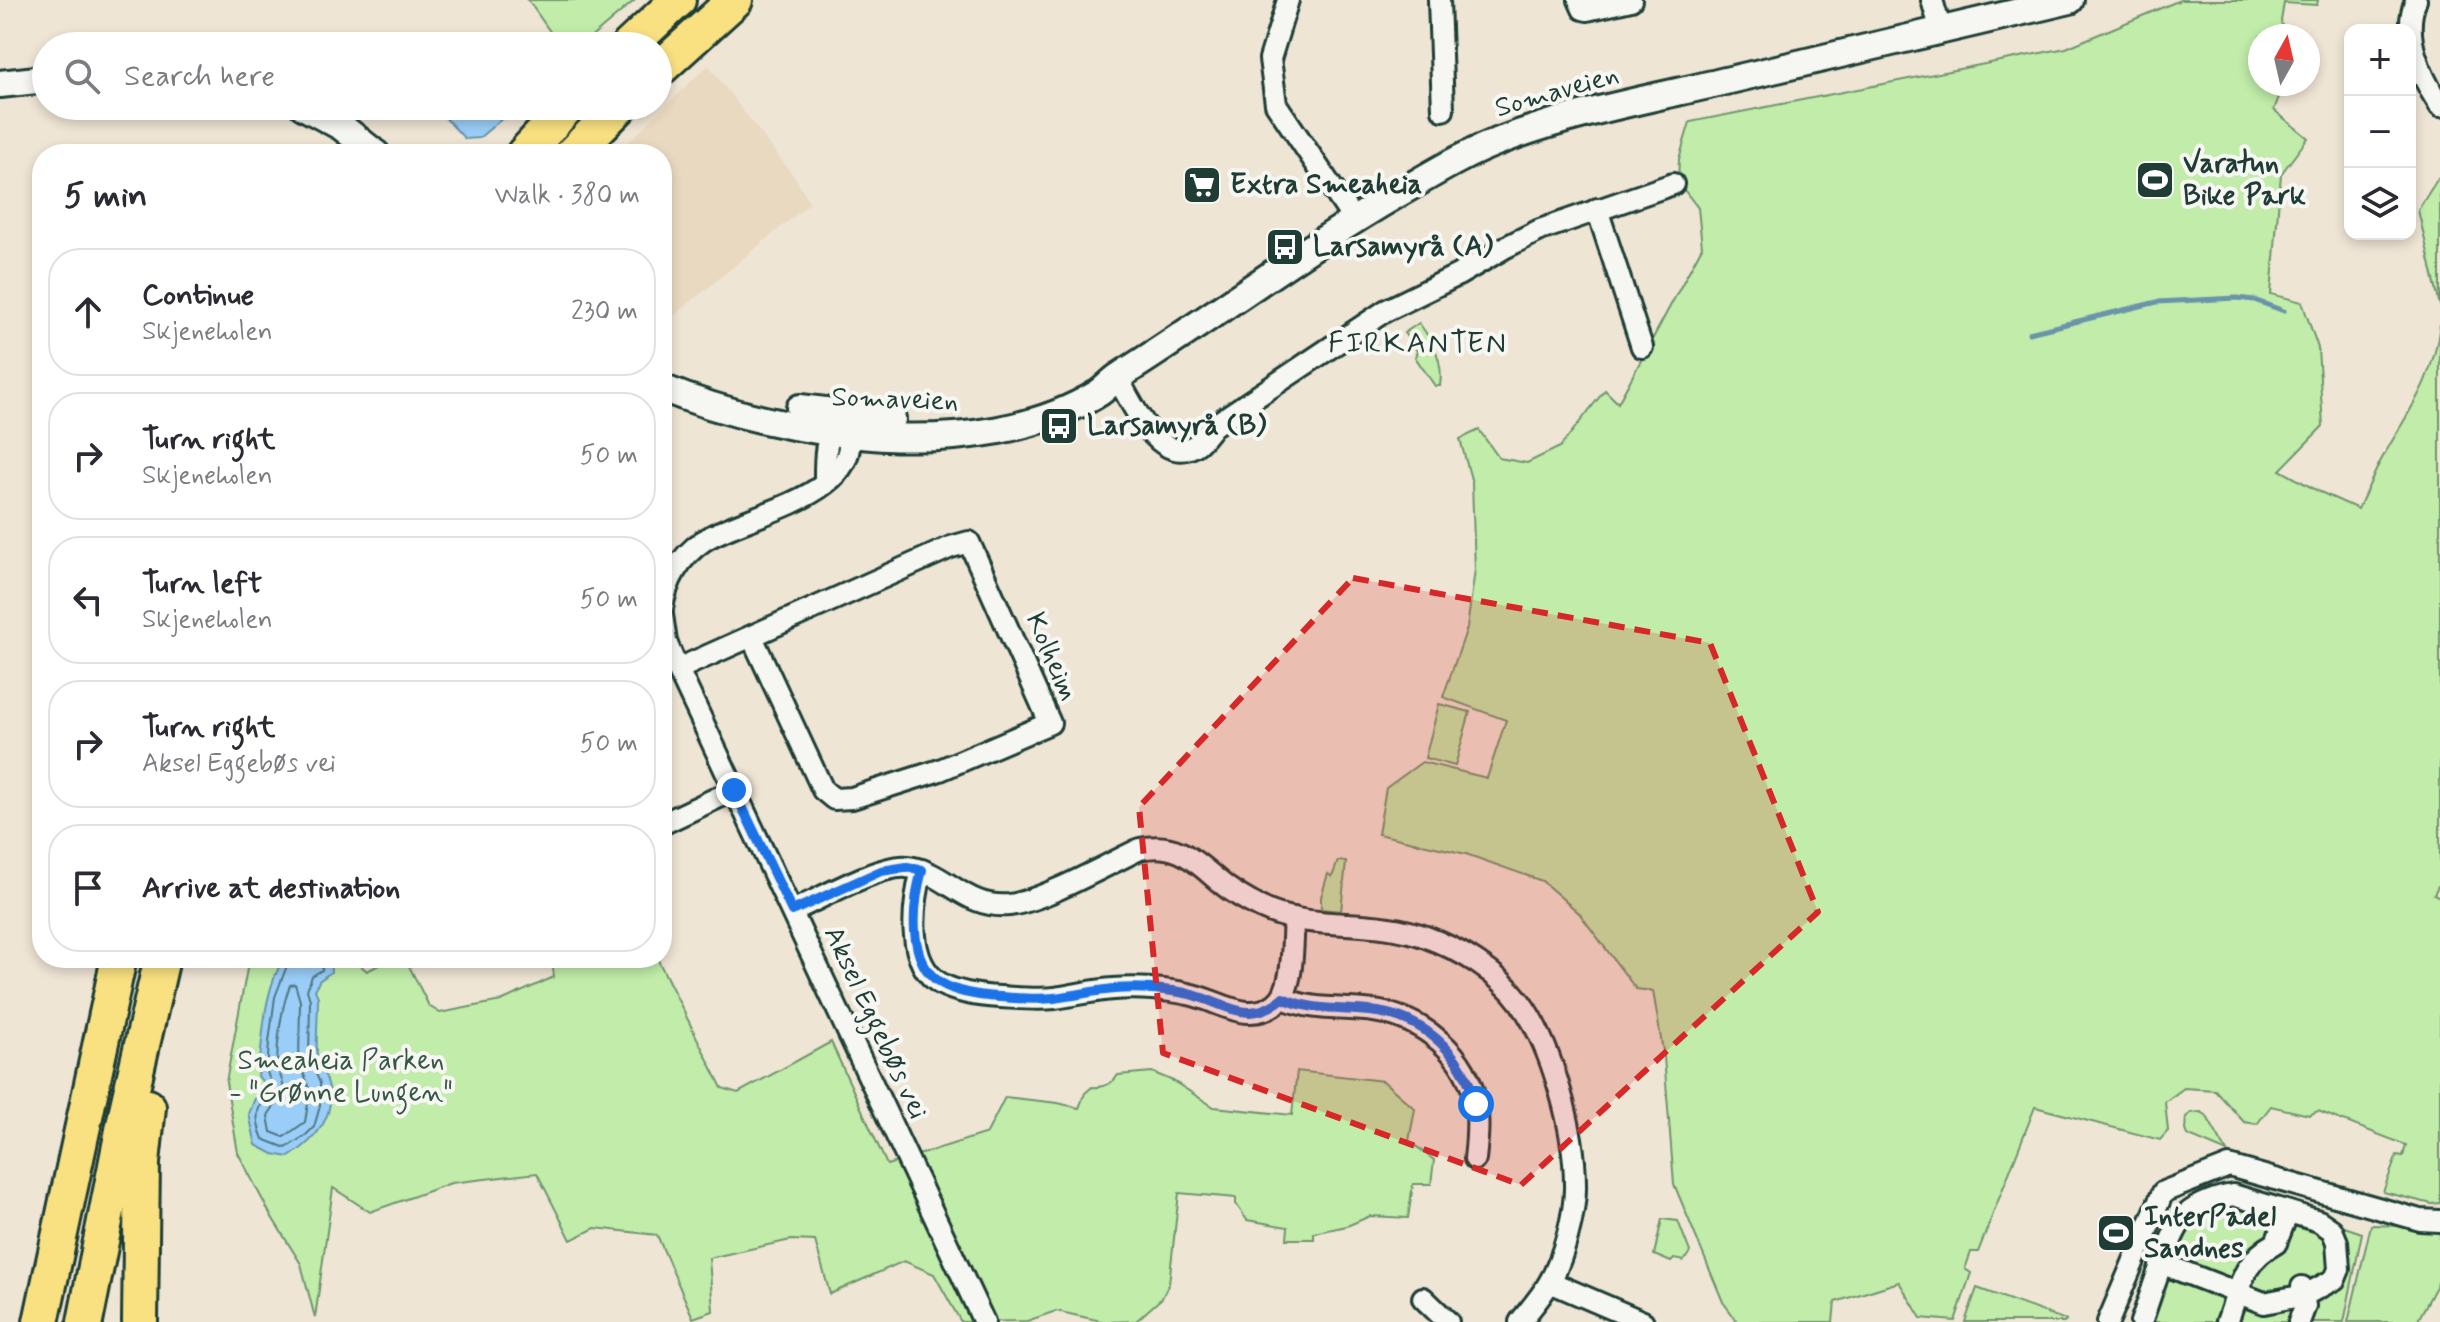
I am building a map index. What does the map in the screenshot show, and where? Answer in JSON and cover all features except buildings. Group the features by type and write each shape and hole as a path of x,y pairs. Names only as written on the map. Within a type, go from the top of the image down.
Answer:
{"highway":[{"path":"644,32 678,0"},
{"path":"672,57 735,0"},
{"path":"533,144 555,120"},
{"path":"582,144 606,120"},
{"path":"41,1322 117,968"},
{"path":"85,1322 127,1110 160,968"},
{"path":"140,1322 142,1162 161,968"}],"main road":[{"name":"Somaveien","path":"672,391 738,413 841,427 974,417 1053,399 1117,377 1156,355 1353,219 1453,161 1502,140 1583,114 2070,0"},
{"path":"0,84 32,81"},
{"path":"329,120 363,144"},
{"name":"Somaveien","path":"672,379 841,427"}],"street":[{"path":"1288,0 1270,59 1276,104 1353,219"},
{"path":"1439,0 1443,110"},
{"path":"1579,0 1583,9 1591,10 1631,0"},
{"path":"1932,0 1941,31"},
{"path":"2416,0 2411,23 2413,45 2440,106"},
{"path":"1117,377 1146,428 1164,446 1176,450 1195,446 1213,426 1385,311 1540,230 1673,184"},
{"path":"1597,209 1642,347"},
{"path":"672,574 703,541 815,492 825,482 825,454 841,427"},
{"name":"Kolheim","path":"678,669 911,564 969,542 1050,723 940,770 852,798 834,799 823,790 752,637"},
{"name":"Aksel Eggebøs vei","path":"672,656 984,1322"},
{"path":"672,819 734,790"},
{"path":"792,911 881,871 907,867 922,870 982,904 1011,905 1034,898 1140,849 1164,847 1187,855 1240,897 1274,913 1294,918 1398,928 1426,937 1477,964 1518,999 1547,1049 1563,1107 1576,1187 1571,1218 1550,1282 1520,1322"},
{"path":"922,870 915,910 918,951 923,965 934,978 957,990 989,996 1053,998 1120,987 1189,994 1247,1013 1267,1009 1283,998 1290,969 1294,918"},
{"path":"1283,998 1314,1007 1394,1015 1433,1034 1464,1071 1473,1091 1478,1116 1475,1159"},
{"path":"2108,1322 2163,1192 2229,1166 2420,1220 2440,1221"},
{"path":"2141,1322 2163,1264 2179,1223 2190,1211 2223,1196 2233,1195 2319,1221 2332,1230 2337,1242 2339,1269 2335,1279 2324,1284 2264,1303 2235,1305 2163,1264"},
{"path":"2235,1305 2259,1252 2276,1243 2288,1212"},
{"path":"1550,1282 1643,1322"},
{"path":"2298,1320 2305,1306 2303,1291"},
{"path":"1423,1298 1448,1322"}],"highlighted area":[{"path":"1353,578 1710,643 1818,912 1521,1185 1163,1053 1139,807"}],"shaded area":[{"path":"708,65 796,179 810,203 672,318 672,144 626,144 651,120 672,120 672,100"}],"green space":[{"path":"528,0 635,0 597,32 550,32"},
{"path":"2180,0 2318,0 2317,5 2284,3 2282,24 2248,24 2248,96 2279,96 2274,110 2308,138 2281,174 2271,294 2302,302 2318,348 2323,426 2280,470 2358,509 2425,381 2440,324 2440,887 2434,894 2440,897 2440,1203 2432,1204 2383,1192 2397,1155 2403,1156 2406,1145 2318,1111 2309,1115 2271,1106 2257,1124 2244,1122 2215,1090 2184,1088 2165,1102 2168,1131 2160,1140 2035,1107 1978,1252 1971,1252 1965,1269 1971,1273 1955,1321 1921,1318 1899,1282 1835,1302 1833,1322 1738,1322 1723,1302 1674,1184 1664,1057 1653,991 1636,989 1579,913 1542,881 1466,854 1378,834 1386,788 1422,762 1487,778 1506,720 1443,697 1467,628 1475,570 1472,483 1460,439 1479,430 1499,458 1527,463 1560,447 1605,390 1618,403 1702,247 1698,208 1678,182 1679,159 1690,122 2066,48"},
{"path":"2440,178 2440,306 2418,210"},
{"path":"1419,323 1436,352 1440,386 1435,386 1415,357 1417,351 1404,333"},
{"path":"1439,704 1470,712 1455,766 1425,758"},
{"path":"1338,861 1346,862 1341,911 1321,909 1328,874 1332,877"},
{"name":"Smeaheia Parken - \"Grønne Lungen\"","path":"247,968 364,968 367,971 373,968 410,968 429,1006 440,1013 501,1001 554,977 553,968 662,968 722,1088 738,1093 831,1042 887,1165 987,1133 1005,1097 1079,1108 1085,1093 1092,1087 1107,1085 1118,1075 1152,1072 1173,1081 1214,1107 1292,1115 1297,1071 1383,1081 1415,1109 1409,1141 1434,1160 1431,1184 1413,1184 1408,1218 1370,1216 1347,1226 1314,1233 1314,1239 1287,1239 1288,1227 1247,1220 1236,1204 1236,1198 1179,1193 1169,1284 1162,1298 1136,1321 1106,1322 1056,1311 1027,1321 961,1322 934,1274 904,1261 830,1294 815,1241 791,1240 709,1258 713,1311 693,1318 657,1235 595,1228 571,1240 537,1173 451,1183 370,1212 333,1188 315,1318 301,1264 238,1153 226,1082"},
{"path":"2201,1112 2206,1115 2227,1152 2187,1135 2186,1117"},
{"path":"2235,1190 2362,1233 2344,1322 2134,1322 2179,1210"},
{"path":"1662,1219 1678,1221 1690,1252 1684,1261 1674,1259 1671,1262 1654,1255"},
{"path":"2371,1225 2440,1227 2440,1279 2417,1322 2348,1322"},
{"path":"1977,1288 2066,1320 1965,1322"}],"water":[{"path":"447,120 500,120 479,138 465,139"},
{"path":"279,968 331,968 331,972 319,981 315,990 318,997 317,1055 330,1091 328,1114 316,1134 289,1157 273,1154 256,1145 249,1114 255,1098 264,1094 266,1086 258,1076 265,1015"}],"waterway":[{"path":"2029,333 2157,302 2237,298 2254,300 2284,311"}],"place":[{"name":"Varatun Bike Park","path":"2155,180"},
{"name":"Extra Smeaheia","path":"1202,185"},
{"name":"Larsamyrå (A)","path":"1285,247"},
{"name":"Larsamyrå (B)","path":"1059,426"},
{"name":"InterPadel Sandnes","path":"2116,1233"}],"district":[{"name":"FIRKANTEN","path":"1418,343"}],"route":[{"path":"734,790 792,911 881,871 894,867 922,870 915,910 918,951 923,965 942,984 989,996 1024,998 1053,998 1101,988 1153,989 1201,997 1247,1013 1267,1009 1283,998 1314,1007 1394,1015 1425,1029 1452,1054 1469,1080 1476,1104"}]}
